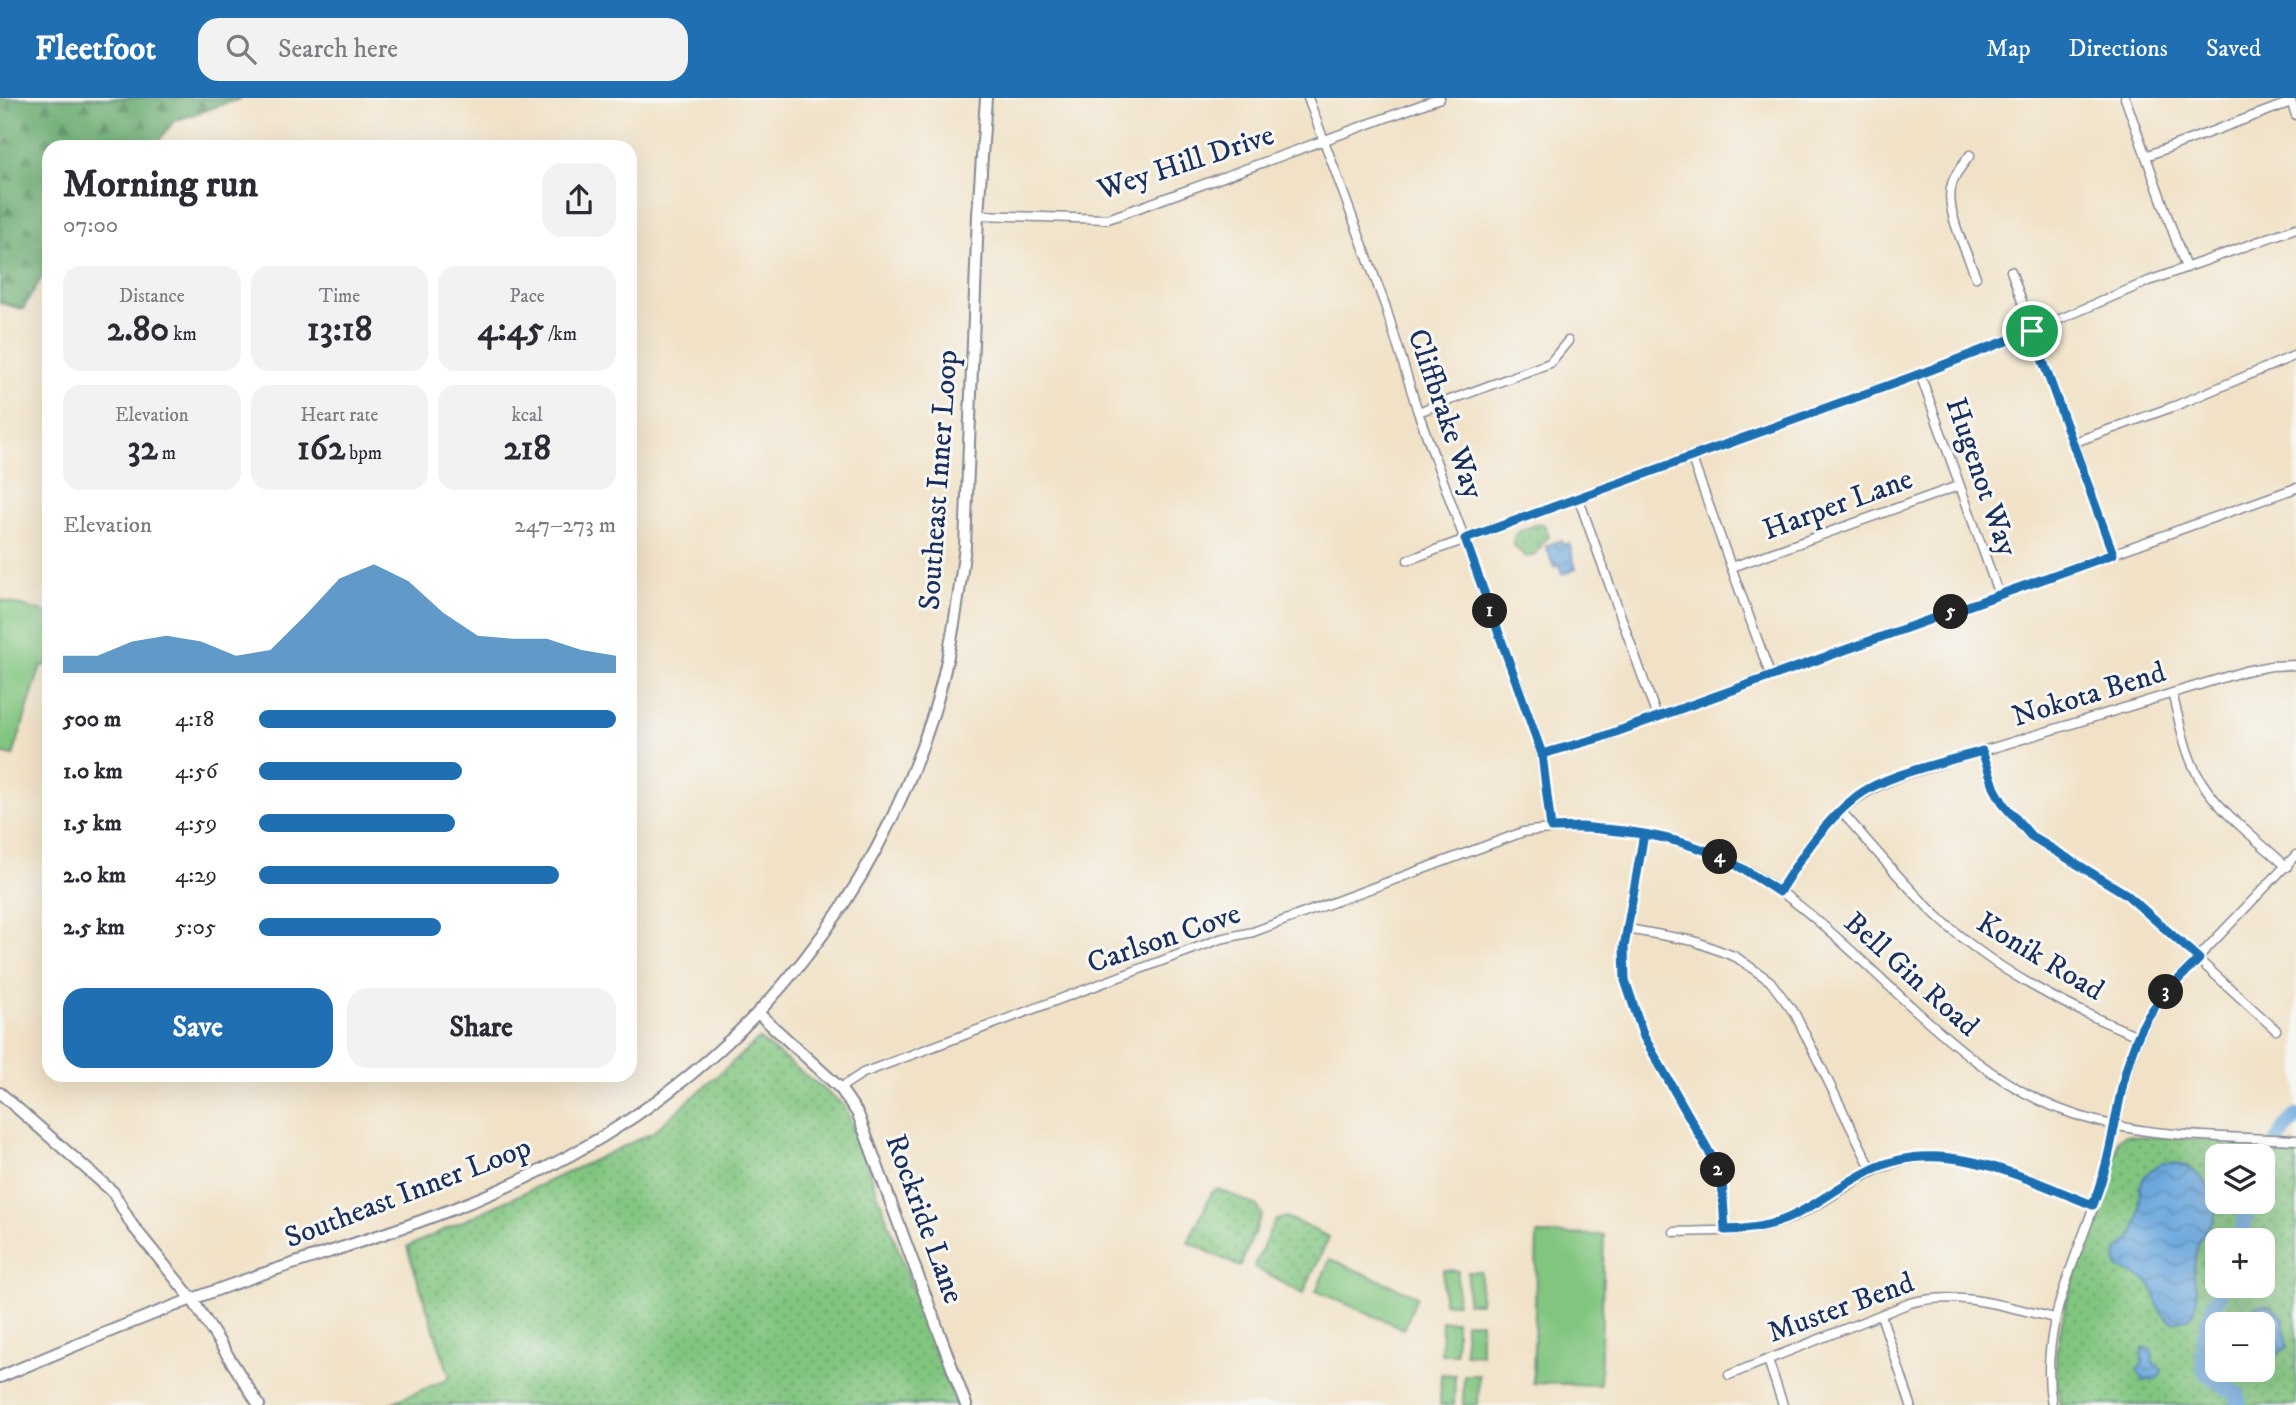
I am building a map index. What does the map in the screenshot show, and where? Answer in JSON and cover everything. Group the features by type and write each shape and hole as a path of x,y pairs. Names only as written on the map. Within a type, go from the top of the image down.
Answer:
{"main road":[{"name":"Southeast Inner Loop","path":"0,1377 128,1322 192,1298 493,1193 587,1146 665,1097 695,1073 759,1014 826,932 865,870 895,811 932,718 947,659 965,546 978,215 986,98"},
{"name":"Rockride Lane","path":"759,1014 840,1088 858,1114 966,1405"},
{"path":"0,1093 113,1192 132,1225 192,1298 259,1405"}],"street":[{"name":"Cliffbrake Way","path":"1308,98 1383,298 1419,412 1542,754 1551,828"},
{"name":"Wey Hill Drive","path":"978,215 1108,219 1440,98"},
{"path":"2125,98 2186,268"},
{"path":"2146,156 2290,100 2296,115"},
{"path":"1970,155 1954,178 1951,204 1976,277"},
{"path":"1408,560 1920,374 2032,331 2149,281 2296,228"},
{"path":"2011,271 2113,554"},
{"path":"1419,412 1550,363 1568,341"},
{"path":"2072,443 2175,406 2296,355"},
{"name":"Hugenot Way","path":"1920,374 1999,595"},
{"path":"1691,456 1771,677"},
{"name":"Harper Lane","path":"1732,567 1958,486"},
{"path":"1542,754 1599,738 2296,488"},
{"path":"1578,497 1657,717"},
{"name":"Nokota Bend","path":"1779,892 1814,838 1857,796 1874,787 1982,751 2245,671 2296,665"},
{"path":"2172,694 2188,753 2207,790 2221,807 2287,867"},
{"path":"1982,751 1995,789 2004,805 2031,836 2126,894 2276,1030"},
{"name":"Konik Road","path":"1842,811 1936,915 2002,968 2071,1008 2138,1036"},
{"name":"Bell Gin Road","path":"1506,839 1523,832 1582,827 1644,834 1718,856 1779,892 1813,918 1973,1060 2041,1101 2114,1126 2171,1134 2296,1140"},
{"path":"1644,834 1623,960 1629,998 1644,1037 1717,1166 1722,1180 1725,1230"},
{"name":"Carlson Cove","path":"840,1088 863,1073 944,1042 1220,939 1253,932 1506,839"},
{"path":"2052,1405 2048,1376 2054,1318 2102,1181 2138,1036 2161,998 2296,855"},
{"path":"1628,929 1693,941 1715,949 1736,957 1770,981 1795,1014 1872,1170"},
{"path":"1674,1232 1751,1230 1771,1226 1791,1219 1872,1170 1911,1159 1931,1157 1961,1159 1989,1166 2093,1205"},
{"name":"Muster Bend","path":"1729,1375 1910,1303 1947,1297 1969,1299 2054,1318"},
{"path":"1881,1315 1911,1405"},
{"path":"1768,1360 1783,1405"}],"green space":[{"path":"0,98 242,98 174,121 159,140 42,140 42,277 23,309 0,303"},
{"path":"1541,523 1546,527 1549,537 1536,555 1526,557 1513,545 1513,539 1518,532"},
{"path":"0,600 42,611 42,665 13,756 0,753"},
{"path":"759,1039 845,1106 956,1405 387,1405 450,1378 407,1247 652,1133"},
{"path":"2126,1135 2265,1144 2205,1144 2205,1214 2275,1214 2275,1145 2296,1146 2296,1405 2060,1405 2056,1352 2066,1301 2108,1182 2119,1139"},
{"path":"1218,1189 1257,1206 1262,1214 1240,1267 1188,1242 1212,1192"},
{"path":"1286,1217 1329,1237 1303,1294 1254,1267 1273,1224"},
{"path":"1537,1234 1604,1235 1600,1385 1533,1383"},
{"path":"1330,1259 1417,1296 1404,1329 1316,1291"},
{"path":"1443,1270 1458,1271 1457,1303 1443,1303"},
{"path":"1468,1272 1481,1272 1480,1303 1467,1303"},
{"path":"1442,1321 1456,1321 1456,1354 1441,1354"},
{"path":"1465,1322 1481,1322 1481,1354 1465,1354"},
{"path":"1441,1374 1455,1375 1454,1405 1440,1405"},
{"path":"1464,1375 1479,1375 1478,1405 1463,1405"}],"water":[{"path":"1561,540 1563,545 1569,543 1576,569 1562,574 1559,565 1554,567 1546,546"},
{"path":"2162,1163 2174,1163 2194,1171 2205,1182 2205,1214 2215,1214 2214,1220 2205,1228 2197,1247 2194,1269 2197,1297 2194,1310 2190,1318 2174,1322 2161,1313 2148,1282 2117,1267 2117,1252 2130,1240 2135,1230 2142,1182 2148,1173"},
{"path":"2263,1305 2272,1307 2283,1317 2287,1347 2275,1356 2275,1312 2246,1312"},
{"path":"2144,1348 2152,1350 2153,1362 2162,1370 2157,1378 2143,1381 2137,1370 2143,1362 2141,1353"}],"waterway":[{"path":"2275,1144 2296,1117"},
{"path":"2243,1228 2246,1214"},
{"path":"2217,1298 2204,1339 2206,1373 2237,1394 2239,1405"}],"route":[{"path":"2032,331 1465,539 1542,754 1544,768 1551,828 1582,827 1644,834 1624,947 1625,980 1636,1020 1644,1037 1717,1166 1722,1180 1725,1230 1751,1230 1791,1219 1872,1170 1911,1159 1931,1157 1961,1159 1989,1166 2093,1205 2102,1181 2128,1065 2138,1036 2153,1008 2199,959 2126,894 2046,848 2031,836 2004,805 1995,789 1982,751 1900,776 1857,796 1814,838 1779,892 1718,856 1667,839 1644,834 1614,830 1582,827 1551,828 1542,754 1599,738 2113,554 2032,331"}]}
